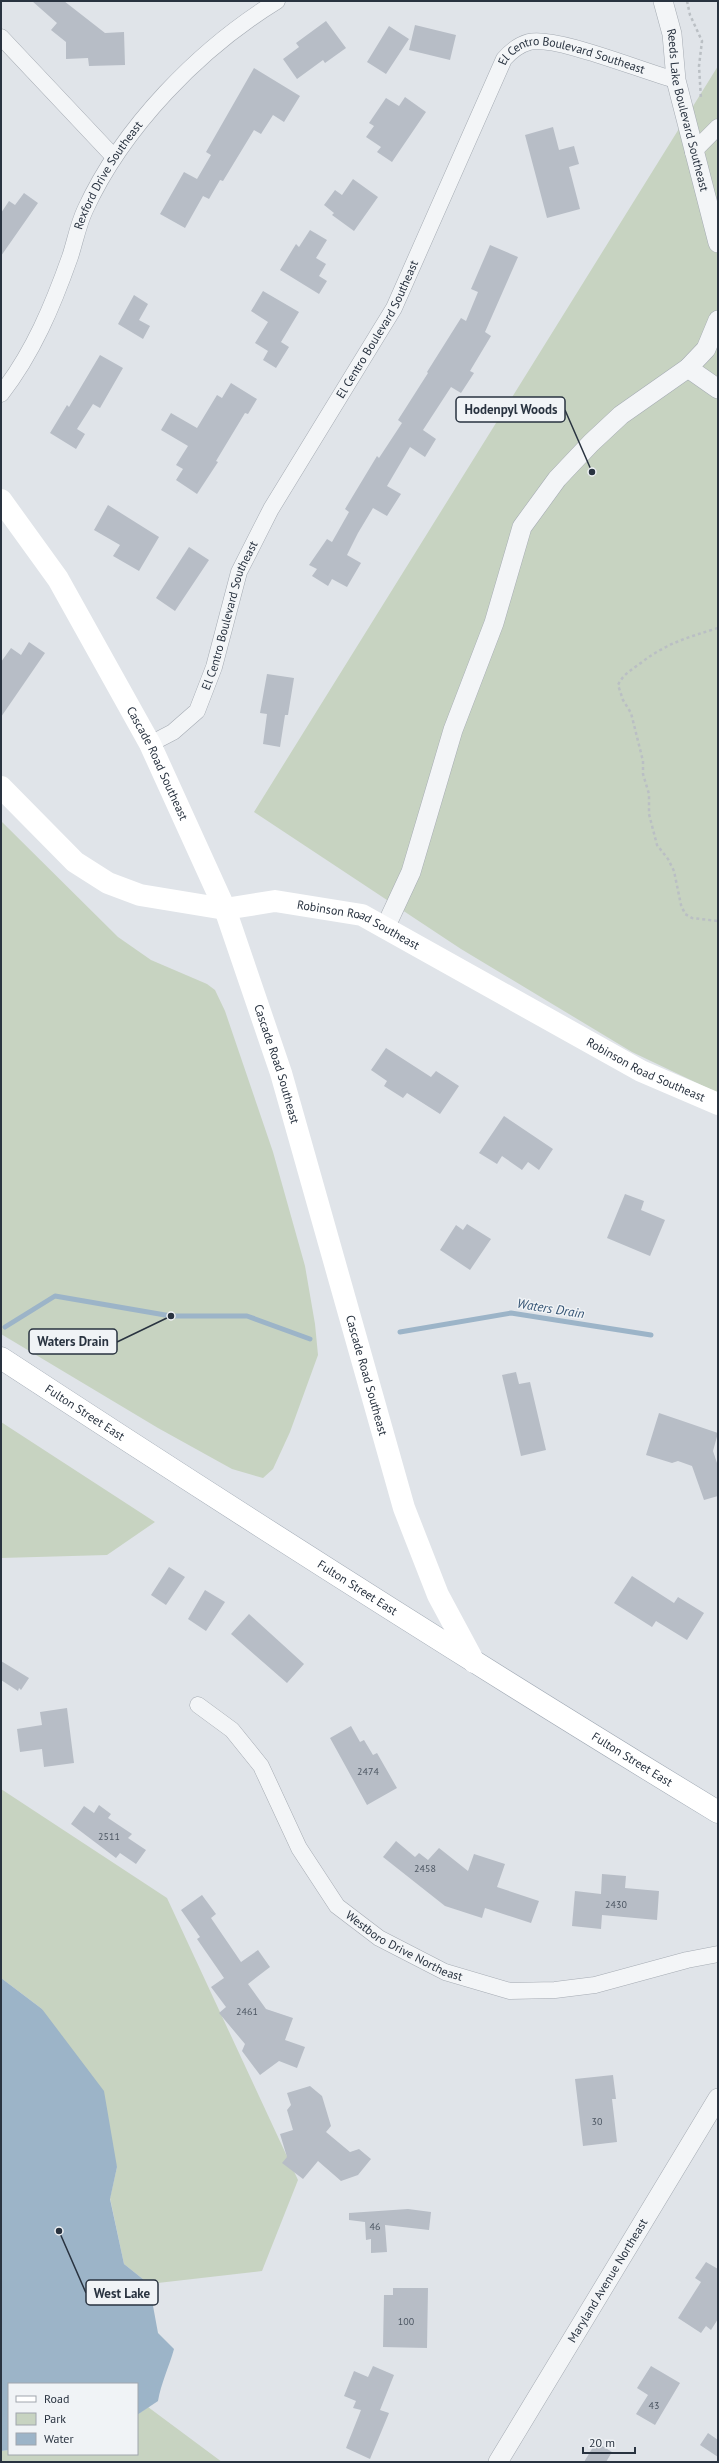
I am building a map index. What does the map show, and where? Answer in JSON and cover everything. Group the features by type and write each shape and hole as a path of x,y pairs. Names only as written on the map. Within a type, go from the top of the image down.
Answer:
{"main road":[{"name":"Cascade Road Southeast","path":"1,500 58,579 150,744 225,909 281,1072 404,1508 438,1595 474,1662"},
{"name":"Robinson Road Southeast","path":"1,787 75,862 108,883 140,895 225,909 275,901 362,914 384,928 641,1071 718,1104"},
{"name":"Fulton Street East","path":"1,1358 260,1527 474,1662 718,1812"}],"street":[{"name":"Rexford Drive Southeast","path":"1,394 11,382 44,325 84,211 114,157 158,102 199,58 254,15 277,1"},
{"name":"Reeds Lake Boulevard Southeast","path":"663,1 672,34 676,80 693,152 718,243"},
{"path":"1,37 114,157"},
{"name":"El Centro Boulevard Southeast","path":"150,744 173,732 197,711 214,667 239,572 271,509 394,308 504,59 513,49 529,42 552,42 676,80"},
{"path":"693,152 718,127"},
{"path":"384,928 411,872 453,730 494,623 522,527 557,479 591,443 621,415 688,368 706,349 718,320"},
{"path":"688,368 718,389"},
{"name":"Westboro Drive Northeast","path":"198,1704 232,1730 260,1766 299,1848 337,1906 378,1938 445,1972 510,1991 555,1990 595,1985 687,1960 718,1954"},
{"name":"Maryland Avenue Northeast","path":"498,2462 718,2098"}],"path":[{"path":"687,1 690,16 702,41 699,66 701,101"},
{"path":"718,628 671,643 654,652 621,678 618,685 623,700 631,713 643,761 643,774 649,794 649,814 657,845 668,859 674,871 678,894 685,914 702,921 718,921"}],"green space":[{"path":"718,66 718,1093 632,1052 461,949 254,812"},
{"path":"1,821 118,937 151,960 207,984 215,990 225,1011 273,1152 305,1266 315,1324 318,1355 290,1432 273,1469 263,1478 232,1469 158,1428 1,1334"},
{"path":"1,1422 155,1522 107,1555 1,1558"},
{"path":"1,1789 167,1898 298,2180 262,2271 149,2284 124,2264 110,2198 117,2167 42,2009 1,1978"},
{"path":"148,2407 222,2462 1,2462 1,2451 8,2450 8,2455 138,2455 138,2414"}],"water":[{"path":"1,1978 42,2009 104,2091 117,2167 110,2199 124,2264 149,2284 158,2333 174,2349 158,2401 138,2414 138,2383 8,2383 8,2450 1,2451"}],"building":[{"path":"32,1 64,1 105,33 124,32 125,65 89,66 88,58 66,59 66,42 51,30 57,23"},
{"path":"326,21 346,48 325,63 323,60 297,79 283,59 299,47 296,43"},
{"path":"415,25 456,35 450,60 409,50"},
{"path":"389,26 409,39 386,74 367,62"},
{"path":"254,68 300,96 284,122 273,115 261,134 254,130 223,181 220,180 209,199 203,196 185,228 160,214 184,172 197,179 211,155 206,152"},
{"path":"405,97 426,112 392,162 377,152 381,147 366,137 374,126 369,123 386,98 399,106"},
{"path":"553,127 559,150 574,146 579,164 569,167 580,209 547,218 525,135"},
{"path":"353,179 378,197 354,231 332,215 334,213 324,205 335,190 342,195"},
{"path":"24,193 38,203 1,256 1,213 9,201 15,205"},
{"path":"310,230 327,240 316,258 326,264 319,276 327,281 319,294 280,270 296,244 299,247"},
{"path":"490,245 518,257 485,332 491,336 470,371 474,373 461,393 451,387 423,430 436,439 425,457 410,447 387,486 401,494 387,516 373,508 358,533 347,555 361,563 347,587 332,579 328,586 312,576 317,569 309,565 327,539 332,542 349,512 345,509 377,456 379,458 402,423 398,420 428,373 427,372 461,318 466,321 478,292 471,289"},
{"path":"263,291 299,312 281,342 289,347 276,368 263,360 268,351 255,343 268,322 251,311"},
{"path":"134,295 148,304 139,320 150,326 143,339 118,324"},
{"path":"100,355 123,368 100,408 93,404 77,429 85,434 76,449 50,433 67,405 69,407"},
{"path":"231,383 257,399 248,414 245,413 216,461 218,462 197,494 176,480 183,469 176,465 188,446 161,430 171,413 197,428 217,395 222,398"},
{"path":"108,505 159,537 139,571 113,556 120,545 94,530"},
{"path":"189,547 209,560 175,611 156,598"},
{"path":"29,642 45,653 1,717 1,662 11,648 21,655"},
{"path":"267,674 294,678 288,715 285,715 280,747 263,744 267,714 260,713"},
{"path":"386,1048 431,1077 436,1071 459,1086 440,1114 407,1093 403,1098 384,1086 387,1081 371,1070"},
{"path":"504,1116 553,1149 539,1170 528,1162 522,1170 502,1156 497,1164 479,1153"},
{"path":"625,1194 644,1201 641,1210 665,1220 650,1256 607,1238"},
{"path":"467,1224 491,1239 470,1270 440,1250 456,1225 463,1230"},
{"path":"516,1372 519,1384 530,1382 546,1450 521,1456 502,1375"},
{"path":"659,1413 718,1433 713,1451 718,1466 718,1496 704,1500 692,1466 678,1461 672,1463 646,1455"},
{"path":"169,1567 185,1577 166,1605 151,1595"},
{"path":"632,1576 674,1603 678,1597 704,1613 687,1640 656,1621 652,1627 614,1603"},
{"path":"205,1590 225,1602 206,1631 188,1619"},
{"path":"249,1614 304,1664 287,1683 231,1634"},
{"path":"1,1661 29,1678 21,1690 19,1688 18,1691 1,1680"},
{"path":"67,1708 74,1763 44,1767 42,1749 20,1752 17,1729 42,1725 40,1712"},
{"path":"351,1726 360,1742 364,1740 373,1755 377,1753 397,1788 367,1805 330,1738"},
{"path":"99,1805 111,1814 108,1818 132,1834 128,1838 146,1850 136,1864 120,1853 116,1858 71,1824 84,1806 94,1813"},
{"path":"396,1841 415,1857 419,1853 428,1860 439,1848 468,1871 474,1854 505,1864 497,1887 539,1901 531,1923 485,1908 482,1918 445,1906 383,1857"},
{"path":"602,1874 626,1876 625,1888 659,1891 657,1920 602,1915 601,1929 572,1926 575,1891 601,1894"},
{"path":"202,1895 216,1914 211,1918 241,1962 258,1950 270,1967 248,1984 266,2009 293,2018 285,2040 305,2047 297,2068 279,2061 260,2075 242,2051 245,2044 219,2013 226,2007 211,1987 224,1978 197,1939 200,1937 181,1910"},
{"path":"613,2075 616,2099 612,2099 617,2142 583,2146 575,2079"},
{"path":"310,2086 322,2096 331,2126 326,2132 350,2152 359,2149 371,2159 358,2175 341,2181 318,2161 303,2179 282,2163 287,2157 280,2134 293,2130 287,2110 291,2105 287,2093"},
{"path":"408,2209 431,2212 429,2230 385,2225 387,2252 371,2253 371,2239 366,2240 365,2222 349,2220 349,2213"},
{"path":"706,2262 718,2269 718,2319 711,2330 706,2326 701,2333 678,2318 701,2282 695,2278"},
{"path":"393,2288 428,2288 427,2348 383,2347 384,2295 393,2295"},
{"path":"373,2366 394,2375 380,2410 389,2413 370,2459 346,2448 361,2410 353,2408 356,2401 344,2396 354,2371 368,2377"},
{"path":"651,2366 680,2383 655,2425 636,2414 648,2395 637,2388"},
{"path":"708,2433 718,2440 718,2457 700,2445"},
{"path":"596,2442 612,2452 606,2462 584,2462"}],"waterway":[{"name":"Waters Drain","path":"5,1327 55,1296 171,1316 247,1316 310,1339"},
{"name":"Waters Drain","path":"400,1332 511,1313 651,1335"}],"place":[{"name":"Hodenpyl Woods","path":"592,472"},
{"name":"Waters Drain","path":"171,1316"},
{"name":"West Lake","path":"59,2231"}]}
